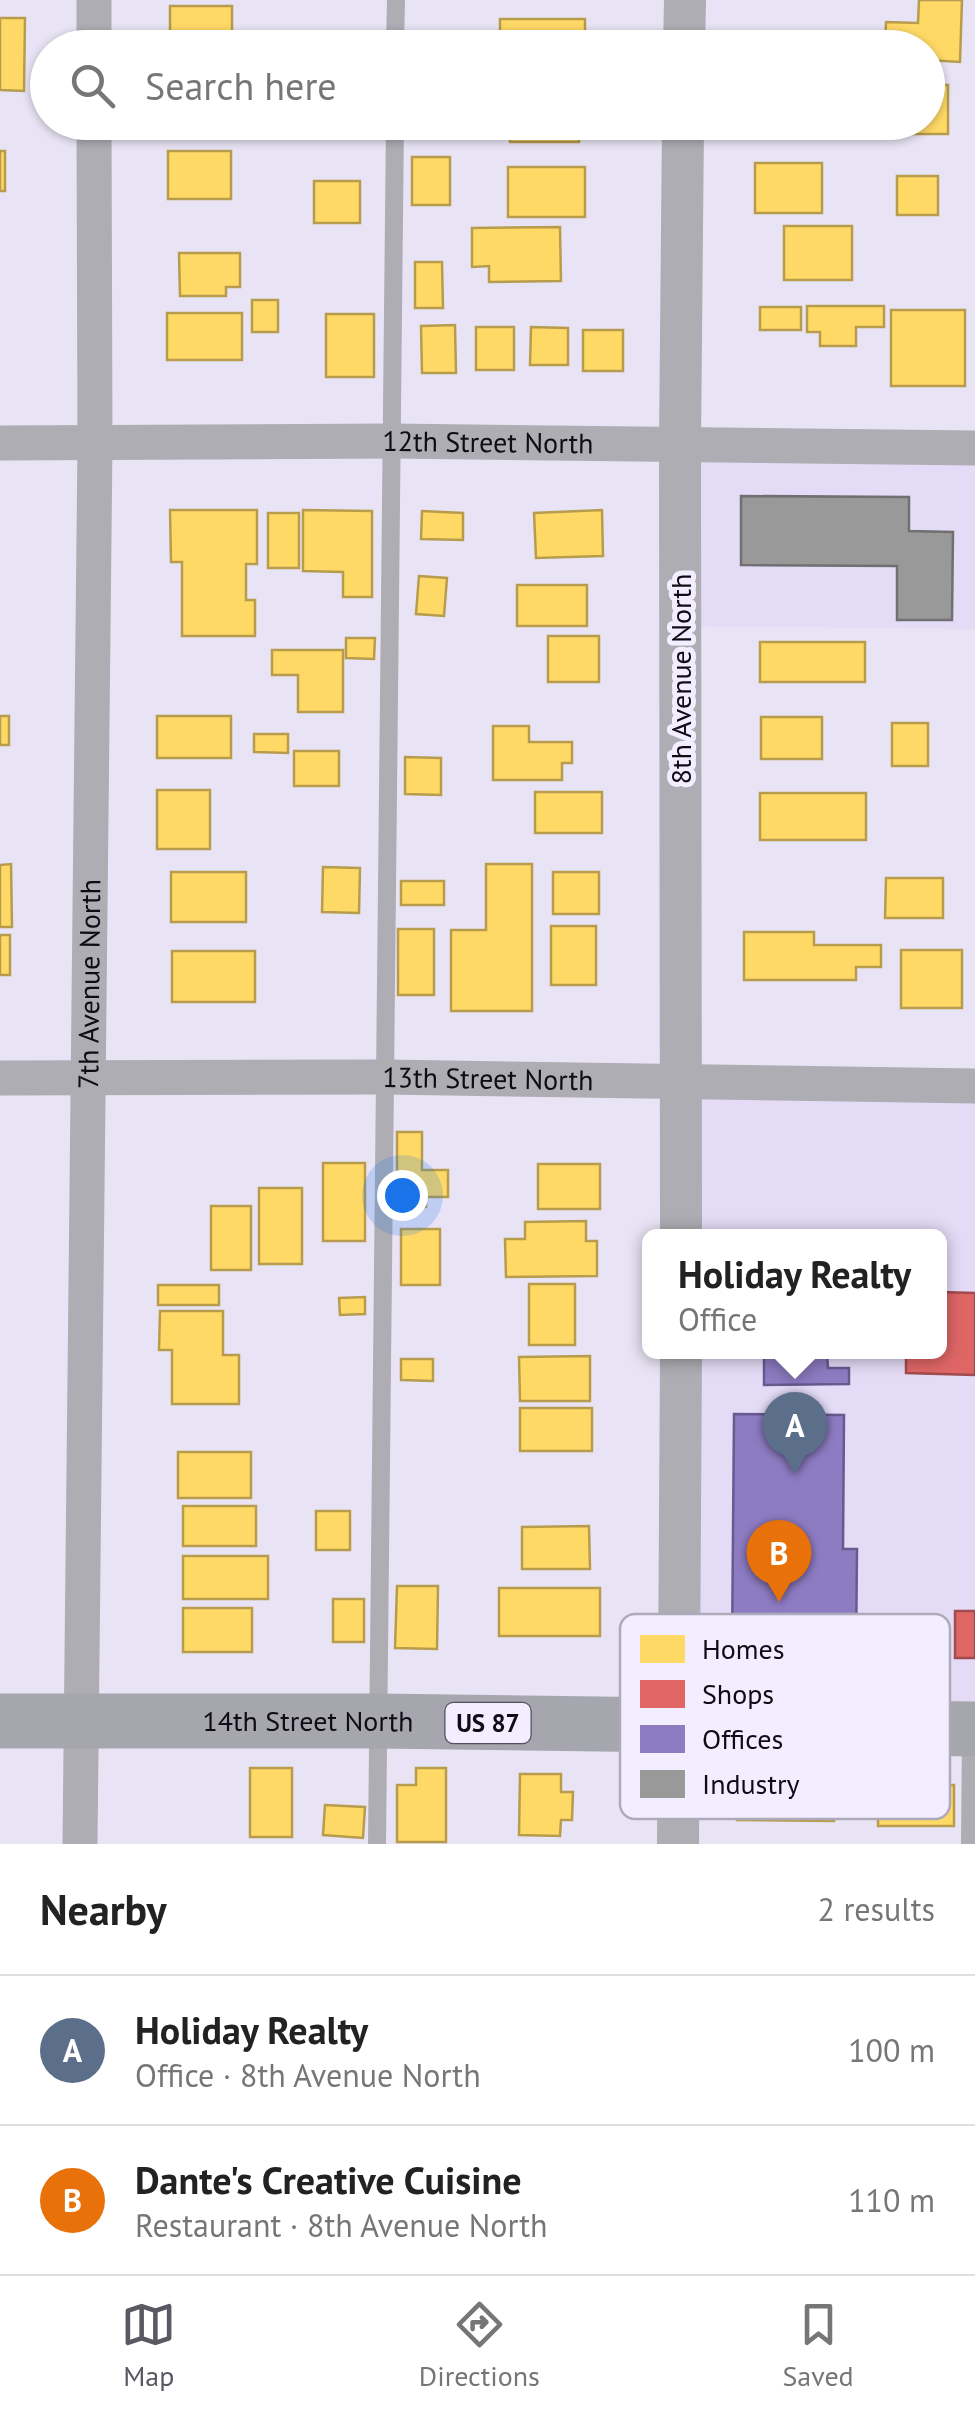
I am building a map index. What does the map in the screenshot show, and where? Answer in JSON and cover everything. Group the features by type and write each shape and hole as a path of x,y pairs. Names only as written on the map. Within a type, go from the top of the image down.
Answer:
{"main road":[{"name":"14th Street North","path":"0,1720 620,1725"}],"street":[{"path":"94,0 94,30"},
{"path":"684,30 685,0"},
{"name":"7th Avenue North","path":"80,1844 95,443 94,140"},
{"name":"8th Avenue North","path":"681,1229 683,140"},
{"name":"12th Street North","path":"0,443 393,441 975,448"},
{"name":"13th Street North","path":"0,1078 385,1076 975,1086"},
{"path":"679,1614 680,1359"},
{"path":"678,1819 678,1844"}],"lane":[{"path":"396,0 396,30"},
{"path":"377,1844 395,140"},
{"path":"970,1844 973,1729"}],"shaded area":[{"path":"680,444 975,448 975,629 681,626"},
{"path":"682,1080 975,1086 975,1844 970,1729 950,1729 950,1614 680,1614 681,1359 947,1359 947,1229 681,1229"}],"building: Homes":[{"path":"919,0 962,0 960,62 945,61 945,30 886,30 886,22 918,23"},
{"path":"170,6 232,6 232,30 170,30"},
{"path":"0,18 25,18 24,91 0,90"},
{"path":"500,19 585,19 585,30 500,30"},
{"path":"945,85 948,85 945,134"},
{"path":"510,140 579,140 579,142"},
{"path":"0,151 5,151 5,191 0,191"},
{"path":"168,151 231,151 231,199 168,199"},
{"path":"412,157 450,157 450,205 412,205"},
{"path":"755,163 822,163 822,213 755,213"},
{"path":"508,167 585,167 585,217 508,217"},
{"path":"897,176 938,176 938,215 897,215"},
{"path":"314,181 360,181 360,223 314,223"},
{"path":"784,226 852,226 852,280 784,280"},
{"path":"560,227 561,281 489,282 489,266 472,267 472,228"},
{"path":"179,253 240,253 240,287 226,287 226,296 180,296"},
{"path":"415,262 442,262 443,308 415,308"},
{"path":"252,300 278,300 278,332 252,332"},
{"path":"807,306 884,306 884,327 856,327 856,346 820,346 820,332 807,332"},
{"path":"760,307 801,307 801,330 760,330"},
{"path":"891,310 965,310 965,386 891,386"},
{"path":"167,313 242,313 242,360 167,360"},
{"path":"326,314 374,314 374,377 326,377"},
{"path":"455,325 456,373 422,373 421,326"},
{"path":"476,327 514,327 514,370 476,370"},
{"path":"531,327 568,328 568,365 530,365"},
{"path":"583,330 623,330 623,371 583,371"},
{"path":"170,510 257,510 257,564 246,564 246,600 255,600 255,636 182,636 182,562 171,562"},
{"path":"303,510 372,511 372,597 343,597 343,572 303,571"},
{"path":"602,510 603,556 536,558 534,513"},
{"path":"422,511 463,513 463,540 421,539"},
{"path":"268,513 299,513 299,568 268,568"},
{"path":"419,576 447,578 444,616 416,614"},
{"path":"517,585 587,585 587,626 517,626"},
{"path":"548,636 599,636 599,682 548,682"},
{"path":"346,638 375,638 374,659 346,658"},
{"path":"760,642 865,642 865,682 760,682"},
{"path":"272,650 343,650 343,712 298,712 298,675 272,675"},
{"path":"0,716 9,716 9,745 0,745"},
{"path":"157,716 231,716 231,758 157,758"},
{"path":"761,717 822,717 822,759 761,759"},
{"path":"892,723 928,723 928,766 892,766"},
{"path":"493,726 529,726 529,742 572,742 572,763 562,763 562,780 493,780"},
{"path":"254,734 288,734 288,753 254,752"},
{"path":"294,751 339,751 339,786 294,786"},
{"path":"405,757 441,758 441,795 405,794"},
{"path":"157,790 210,790 210,849 157,849"},
{"path":"535,792 602,792 602,833 535,833"},
{"path":"760,793 866,793 866,840 760,840"},
{"path":"11,864 12,927 0,927 0,865"},
{"path":"486,864 532,864 532,1011 451,1011 451,930 486,930"},
{"path":"323,867 360,868 359,913 322,912"},
{"path":"171,872 246,872 246,922 171,922"},
{"path":"553,872 599,872 599,914 553,914"},
{"path":"886,878 943,878 943,918 885,918"},
{"path":"401,881 444,881 444,905 401,905"},
{"path":"551,926 596,926 596,985 551,985"},
{"path":"398,929 434,929 434,995 398,995"},
{"path":"744,932 814,932 814,945 881,945 881,967 856,967 856,980 744,980"},
{"path":"0,935 10,935 10,975 0,975"},
{"path":"901,950 962,950 962,1008 901,1008"},
{"path":"172,951 255,951 255,1002 172,1002"},
{"path":"397,1132 422,1132 422,1170 448,1170 448,1197 426,1197 426,1207 397,1207"},
{"path":"323,1163 365,1163 365,1241 323,1241"},
{"path":"538,1164 600,1164 600,1209 538,1209"},
{"path":"259,1188 302,1188 302,1264 259,1264"},
{"path":"211,1206 251,1206 251,1270 211,1270"},
{"path":"586,1221 586,1241 597,1241 597,1276 506,1277 505,1239 525,1239 525,1222"},
{"path":"401,1229 440,1229 440,1285 401,1285"},
{"path":"529,1284 575,1284 575,1345 529,1345"},
{"path":"158,1285 219,1285 219,1305 158,1305"},
{"path":"365,1297 365,1314 340,1315 339,1298"},
{"path":"160,1311 223,1311 223,1355 239,1355 239,1404 172,1404 172,1350 159,1350"},
{"path":"590,1356 590,1401 520,1401 519,1357"},
{"path":"401,1359 433,1359 433,1381 401,1380"},
{"path":"520,1408 592,1408 592,1451 520,1451"},
{"path":"178,1452 251,1452 251,1498 178,1498"},
{"path":"183,1506 256,1506 256,1546 183,1546"},
{"path":"316,1511 350,1511 350,1550 316,1550"},
{"path":"589,1526 590,1569 522,1569 522,1527"},
{"path":"183,1556 268,1556 268,1599 183,1599"},
{"path":"397,1586 438,1586 437,1649 395,1648"},
{"path":"499,1588 600,1588 600,1636 499,1636"},
{"path":"333,1599 364,1599 364,1642 333,1642"},
{"path":"183,1608 252,1608 252,1652 183,1652"},
{"path":"250,1768 292,1768 292,1837 250,1837"},
{"path":"416,1768 446,1768 446,1842 397,1842 397,1785 416,1785"},
{"path":"520,1774 561,1774 561,1792 573,1792 572,1820 561,1820 560,1836 519,1835"},
{"path":"950,1785 954,1785 954,1826 878,1826 878,1819 950,1819"},
{"path":"325,1805 365,1807 363,1838 323,1835"},
{"path":"737,1819 834,1819 834,1821"}],"building: Shops":[{"path":"947,1292 975,1293 975,1375 906,1373 906,1359 947,1359"},
{"path":"955,1611 975,1611 975,1658 955,1658"}],"building: Offices":[{"path":"764,1359 827,1359 828,1368 849,1368 849,1384 764,1385"},
{"path":"734,1414 844,1415 843,1549 857,1549 856,1614 732,1614"}],"building: Industry":[{"path":"741,496 909,497 909,531 953,532 952,620 897,620 897,566 741,565"}],"place":[{"name":"Holiday Realty","path":"795,1474"},
{"name":"Dante's Creative Cuisine","path":"779,1602"}]}
